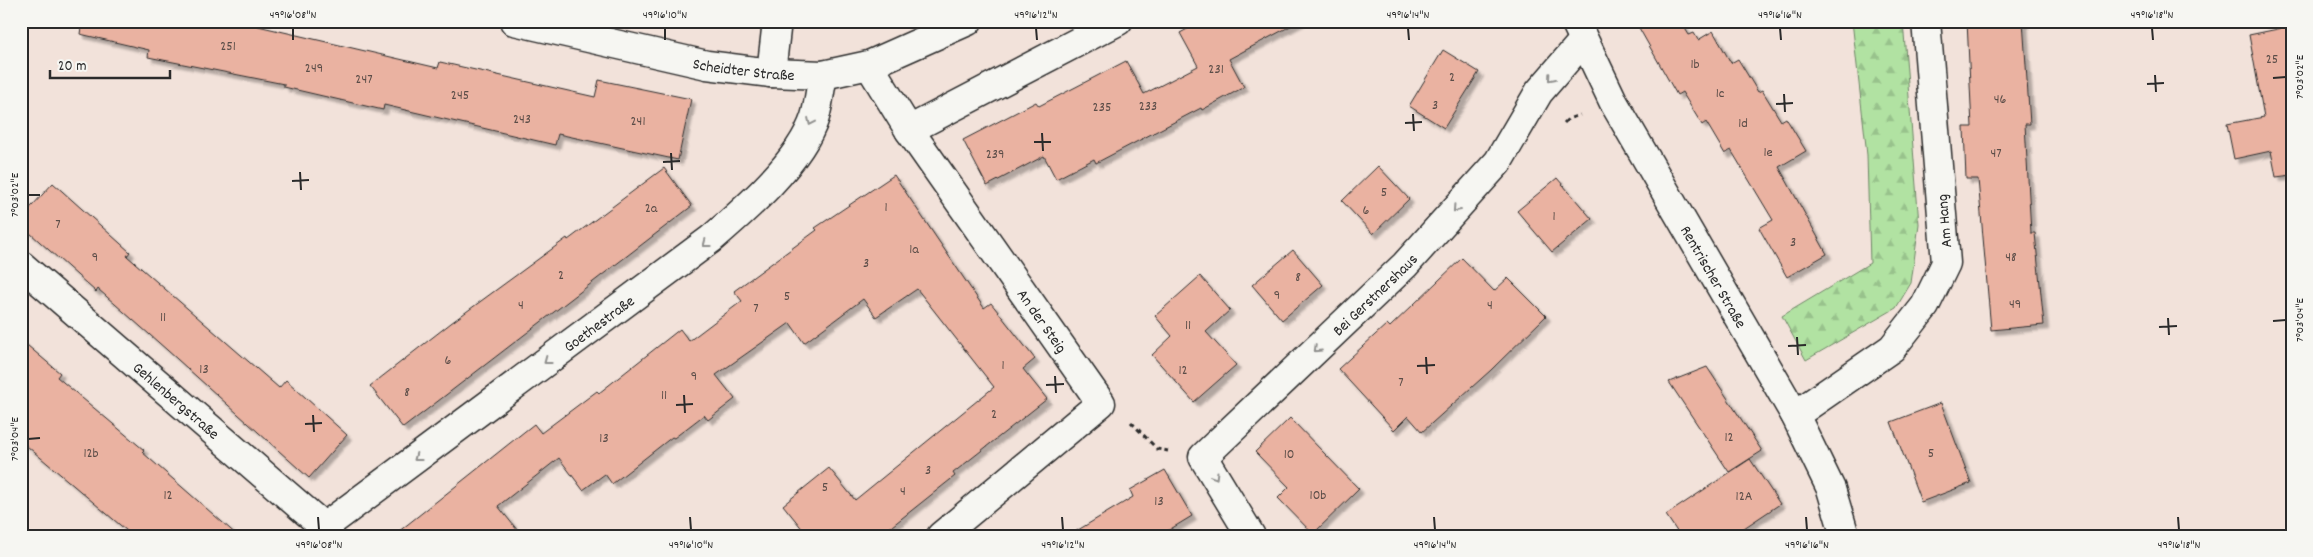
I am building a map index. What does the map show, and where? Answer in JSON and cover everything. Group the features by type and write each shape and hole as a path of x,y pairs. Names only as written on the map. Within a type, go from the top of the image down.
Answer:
{"street":[{"name":"Scheidter Straße","path":"514,21 707,65 771,73 823,75 869,65 968,21"},
{"path":"771,73 777,21"},
{"path":"909,130 1118,21"},
{"name":"Am Hang","path":"1795,415 1892,348 1926,306 1946,263 1926,21"},
{"name":"Rentrischer Straße","path":"1579,31 1614,103 1795,415 1831,489 1845,536"},
{"name":"Bei Gerstnershaus","path":"1251,536 1203,457 1405,265 1498,162 1539,92 1579,31"},
{"name":"An der Steig","path":"869,65 909,130 1101,403 941,536"},
{"name":"Goethestraße","path":"327,532 712,239 747,208 776,177 799,146 814,118 823,75"},
{"name":"Gehlenbergstraße","path":"21,266 327,532"}],"path":[{"path":"1562,124 1568,119 1587,114"},
{"path":"1126,417 1157,449"}],"green space":[{"path":"1852,21 1903,21 1919,224 1911,283 1896,308 1806,360 1782,316 1870,263 1867,155"}],"building":[{"path":"82,21 259,21 258,26 438,68 440,62 595,97 599,80 691,99 678,160 558,134 555,145 384,105 383,110 284,87 284,84 148,57 149,50 80,34"},
{"path":"1202,21 1300,21 1229,59 1244,87 1202,110 1201,108 1096,163 1094,159 1056,179 1044,156 987,186 963,140 1036,102 1039,106 1126,61 1144,94 1198,66 1180,33"},
{"path":"1967,21 2023,21 2030,124 2025,124 2031,233 2035,233 2044,325 1991,330 1978,179 1966,179 1964,127 1972,127"},
{"path":"1681,22 1689,35 1694,33 1698,40 1713,31 1731,63 1738,59 1758,92 1762,90 1781,121 1786,118 1806,151 1779,167 1827,254 1787,277 1759,228 1773,220 1731,150 1725,154 1706,122 1702,125 1682,92 1677,95 1638,26"},
{"path":"2292,26 2292,175 2276,177 2271,151 2234,159 2227,124 2264,117 2249,35"},
{"path":"1443,50 1479,72 1444,128 1409,106"},
{"path":"1378,166 1409,199 1373,234 1342,201"},
{"path":"664,168 692,206 403,428 370,386 451,323 567,238 568,240"},
{"path":"894,175 984,308 991,303 1035,359 1023,369 1047,399 953,473 955,476 882,534 884,536 808,536 783,505 829,468 855,500 994,387 917,289 876,317 863,299 804,343 790,323 716,375 735,399 708,420 704,415 674,438 672,437 612,484 605,474 583,490 559,458 498,506 522,536 393,536 534,424 541,433 597,391 599,393 680,329 689,341 742,301 734,291 817,230 815,228"},
{"path":"1557,178 1592,219 1552,252 1517,211"},
{"path":"53,183 130,252 127,256 279,388 286,380 347,435 309,478 98,289 96,292 21,225 21,218"},
{"path":"1293,250 1323,285 1282,320 1252,285"},
{"path":"1462,258 1494,291 1508,278 1546,316 1491,370 1422,432 1408,416 1394,430 1338,369 1387,324 1390,327"},
{"path":"1200,276 1230,310 1206,332 1236,365 1194,402 1152,355 1172,336 1155,316"},
{"path":"21,340 60,373 57,377 144,450 142,452 238,536 133,536 21,441"},
{"path":"1707,367 1762,451 1729,472 1669,382"},
{"path":"1941,403 1971,483 1921,502 1891,422"},
{"path":"1290,418 1359,489 1313,534 1278,498 1289,487 1255,452"},
{"path":"1750,459 1780,504 1732,536 1680,536 1666,515"},
{"path":"1165,470 1192,516 1159,536 1068,536 1133,497 1130,490"}]}
